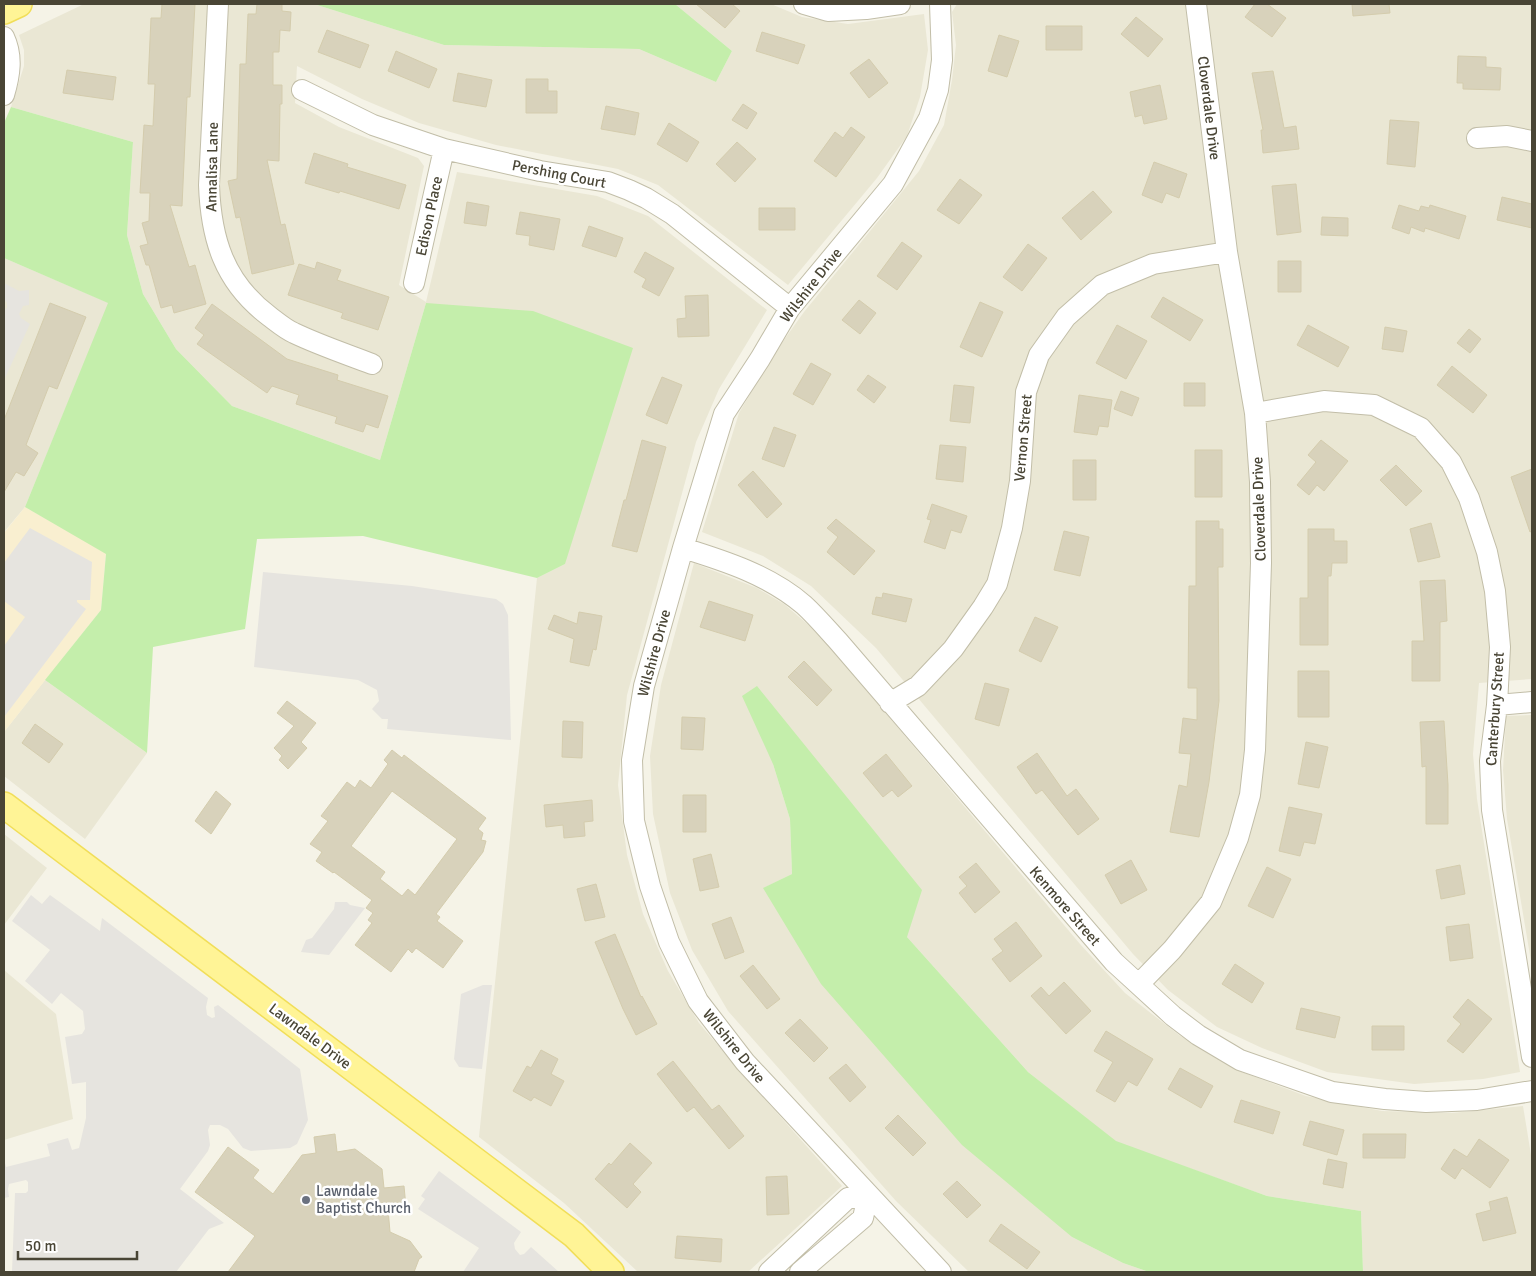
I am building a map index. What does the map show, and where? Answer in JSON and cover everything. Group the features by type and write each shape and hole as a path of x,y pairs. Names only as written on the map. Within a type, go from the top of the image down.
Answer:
{"main road":[{"path":"4,11 19,4"},
{"name":"Lawndale Drive","path":"4,805 574,1235 611,1272"}],"street":[{"name":"Annalisa Lane","path":"218,4 210,210 220,254 242,290 255,305 274,320 292,333 372,364"},
{"path":"804,4 828,11 866,9 900,4"},
{"name":"Wilshire Drive","path":"940,4 942,60 938,90 930,118 893,184 790,308 724,414 683,548 644,686 632,760 634,821 650,886 669,942 698,1001 745,1062 941,1272"},
{"name":"Cloverdale Drive","path":"1139,984 1172,950 1211,902 1238,838 1250,795 1255,750 1262,563 1260,482 1255,413 1227,252 1196,4"},
{"path":"4,37 10,55 10,70 4,94"},
{"name":"Pershing Court","path":"302,90 373,125 444,150 522,167 608,182 629,190 672,214 790,308"},
{"path":"1477,138 1507,136 1532,141"},
{"name":"Edison Place","path":"414,283 444,150"},
{"name":"Vernon Street","path":"890,703 918,686 953,649 997,584 1012,528 1020,481 1026,392 1039,355 1066,317 1102,284 1153,264 1227,252"},
{"name":"Canterbury Street","path":"1255,413 1324,402 1374,405 1420,428 1451,462 1468,498 1487,552 1495,591 1500,648 1497,705 1490,761 1492,810 1532,1058"},
{"name":"Kenmore Street","path":"683,548 739,566 770,581 803,604 838,641 1114,962 1173,1016 1198,1035 1240,1060 1332,1092 1426,1102 1477,1100 1532,1091"},
{"path":"1497,705 1532,702"},
{"path":"769,1272 848,1198 868,1195 862,1218 800,1272"}],"shaded area":[{"path":"84,4 314,4 444,45 639,49 716,82 732,51 675,4 771,4 802,17 848,24 924,14 928,50 920,97 907,136 877,178 788,285 658,185 618,169 496,145 419,123 362,99 297,66 295,103 339,127 418,158 424,166 399,285 426,302 457,172 597,196 648,216 767,310 719,389 696,442 627,695 618,785 627,855 643,914 668,971 699,1023 842,1186 748,1272 638,1272 564,1203 479,1137 537,578 565,564 426,303 380,460 232,406 176,349 143,294 127,235 133,142 11,107 24,66 24,50 19,35"},
{"path":"957,4 1532,4 1532,679 1479,683 1473,754 1477,799 1520,1072 1483,1079 1414,1084 1327,1072 1262,1048 1217,1027 1168,990 1133,954 876,648 811,586 763,556 702,532 739,413 771,358 804,312 919,171 944,125 956,45 952,12"},
{"path":"4,258 109,303 25,507 4,532"},
{"path":"4,283 19,291 29,290 29,305 23,306 19,314 21,318 30,324 4,380 4,310 7,308 7,303 4,299"},
{"path":"25,507 106,553 101,610 4,732 4,533"},
{"path":"30,528 92,562 90,600 77,600 86,609 4,717 4,646 25,617 4,601 4,563"},
{"path":"694,563 757,588 784,604 819,634 1080,944 1125,993 1179,1035 1242,1072 1306,1096 1382,1111 1452,1113 1523,1106 1532,1161 1532,1272 1363,1272 1361,1211 1267,1196 1116,1142 1028,1072 907,937 773,764 790,819 792,874 764,888 1072,1237 1123,1263 1149,1272 969,1272 896,1201 728,1011 692,950 670,893 653,814 650,756 661,685"},
{"path":"263,572 412,586 496,599 503,604 508,615 511,740 387,729 388,719 382,719 372,709 379,701 377,690 358,680 254,667"},
{"path":"45,680 147,753 85,839 4,776 4,732"},
{"path":"1532,715 1532,967 1507,819 1503,770 1506,716"},
{"path":"4,834 47,868 4,925"},
{"path":"31,895 42,904 50,895 100,931 102,918 208,998 207,1015 212,1018 215,1017 214,1007 218,1005 300,1069 308,1120 297,1144 290,1148 251,1151 243,1148 228,1129 220,1125 210,1125 208,1130 210,1145 208,1151 180,1189 224,1223 209,1229 176,1272 12,1272 15,1193 26,1193 28,1191 28,1182 26,1180 9,1184 9,1197 4,1198 4,1159 6,1167 50,1156 47,1144 68,1138 72,1150 79,1148 86,1118 86,1082 72,1084 65,1037 82,1034 85,1029 83,1011 61,993 52,1004 25,981 50,950 12,921"},
{"path":"335,902 347,902 350,905 365,908 329,955 301,952 306,940 312,938 334,909"},
{"path":"4,970 56,1014 73,1119 4,1140"},
{"path":"483,985 492,985 482,1069 459,1067 454,1059 461,994"},
{"path":"439,1171 521,1232 514,1243 515,1249 520,1255 524,1254 531,1247 559,1272 463,1272 479,1248 418,1209 425,1199 421,1196"}],"green space":[{"path":"314,4 675,4 732,51 716,82 639,49 444,45"},
{"path":"11,107 133,142 127,235 143,294 176,349 232,406 380,460 426,303 533,311 633,348 565,564 537,578 363,536 257,539 245,629 153,647 147,753 45,680 101,610 106,554 25,507 108,303 4,258 4,123"},
{"path":"757,686 922,890 907,937 1028,1072 1116,1141 1267,1196 1361,1211 1363,1272 1149,1272 1123,1263 1072,1237 962,1145 821,984 763,888 792,874 790,819 773,764 742,696"}],"building":[{"path":"162,4 195,4 190,97 187,97 182,206 170,205 189,267 195,265 206,304 174,313 172,305 161,308 149,265 146,265 140,246 148,244 142,223 149,221 150,193 140,193 144,125 153,126 155,84 148,84 151,18 161,18"},
{"path":"257,4 282,4 282,11 291,12 290,31 280,30 279,52 273,52 273,85 282,85 279,161 267,160 281,225 285,224 294,264 252,274 240,217 236,218 228,181 237,179 240,64 246,64 248,14 256,14"},
{"path":"696,4 732,4 740,11 725,28"},
{"path":"1255,4 1267,4 1286,18 1272,37 1245,17"},
{"path":"1352,4 1389,4 1390,13 1353,16"},
{"path":"1136,17 1163,39 1148,57 1121,34"},
{"path":"1046,26 1082,26 1082,50 1046,50"},
{"path":"327,30 369,45 360,68 318,52"},
{"path":"762,32 805,45 798,64 756,51"},
{"path":"999,35 1019,41 1007,77 988,71"},
{"path":"396,51 437,69 429,88 388,71"},
{"path":"1458,56 1486,57 1486,67 1501,68 1500,90 1463,89 1463,83 1457,83"},
{"path":"869,59 888,83 869,98 850,73"},
{"path":"67,70 116,77 113,100 63,93"},
{"path":"1273,71 1284,128 1296,126 1299,149 1263,153 1261,130 1263,130 1252,73"},
{"path":"458,73 492,80 486,107 453,101"},
{"path":"526,79 548,79 548,91 557,91 557,113 526,113"},
{"path":"1160,85 1167,119 1144,124 1142,115 1135,117 1130,92"},
{"path":"743,104 757,113 747,129 732,120"},
{"path":"606,106 639,113 635,135 601,129"},
{"path":"1390,120 1419,122 1415,167 1387,164"},
{"path":"669,123 699,142 687,162 657,144"},
{"path":"851,127 865,137 836,177 814,161 835,132 843,138"},
{"path":"737,142 756,159 735,182 716,164"},
{"path":"314,153 348,164 347,167 406,185 399,209 340,191 339,193 305,183"},
{"path":"1154,162 1187,174 1179,198 1166,193 1162,203 1142,195"},
{"path":"960,179 982,195 959,224 937,210"},
{"path":"1296,184 1301,232 1277,235 1272,186"},
{"path":"1093,191 1112,212 1081,240 1062,218"},
{"path":"1502,197 1532,204 1532,228 1497,220"},
{"path":"467,202 489,206 486,226 464,223"},
{"path":"1399,205 1419,211 1421,206 1429,208 1430,205 1466,216 1459,239 1425,228 1424,232 1411,227 1409,234 1392,228"},
{"path":"759,208 795,208 795,230 759,230"},
{"path":"520,212 560,219 554,250 529,245 530,236 516,234"},
{"path":"1322,217 1348,218 1348,236 1321,235"},
{"path":"589,226 623,238 616,257 582,246"},
{"path":"902,242 922,256 897,290 877,276"},
{"path":"1028,244 1047,258 1022,291 1003,277"},
{"path":"645,252 674,268 659,296 642,287 646,279 634,272"},
{"path":"1278,261 1301,261 1301,292 1278,292"},
{"path":"317,262 341,270 337,280 389,297 378,330 341,318 343,313 288,295 299,264 315,269"},
{"path":"708,295 709,336 678,337 677,319 686,318 685,296"},
{"path":"1163,297 1203,320 1190,341 1151,317"},
{"path":"859,300 876,313 860,334 842,320"},
{"path":"980,302 1003,312 982,357 960,347"},
{"path":"50,303 86,317 57,389 49,386 26,445 38,453 24,476 16,472 4,492 4,420"},
{"path":"212,304 287,359 338,375 337,380 388,396 378,428 366,424 363,432 335,423 337,417 296,404 299,395 272,386 267,393 197,344 204,335 195,328"},
{"path":"1117,325 1147,341 1126,379 1096,363"},
{"path":"1308,325 1349,347 1338,367 1297,345"},
{"path":"1385,327 1407,331 1403,352 1382,349"},
{"path":"1469,329 1481,339 1470,353 1457,343"},
{"path":"811,363 831,374 813,405 793,394"},
{"path":"1452,366 1487,395 1473,413 1437,385"},
{"path":"868,375 886,387 874,403 857,390"},
{"path":"662,377 682,385 667,424 646,415"},
{"path":"1184,383 1205,383 1205,406 1184,406"},
{"path":"954,385 974,387 970,423 950,421"},
{"path":"1121,391 1139,398 1132,416 1114,409"},
{"path":"1079,395 1112,400 1108,427 1099,426 1097,435 1074,432"},
{"path":"774,427 796,435 784,467 762,459"},
{"path":"642,440 666,447 637,552 612,546"},
{"path":"1321,440 1348,461 1324,491 1317,485 1309,495 1297,485 1316,462 1308,455"},
{"path":"940,445 966,447 963,482 936,479"},
{"path":"1195,450 1222,450 1222,497 1195,497"},
{"path":"1073,460 1096,460 1096,500 1073,500"},
{"path":"1396,465 1422,491 1406,506 1380,480"},
{"path":"1532,469 1532,531 1530,532 1511,477"},
{"path":"753,471 782,504 767,518 738,485"},
{"path":"932,504 967,516 961,533 951,530 945,549 924,542 931,520 927,519"},
{"path":"836,519 875,551 854,575 827,552 838,537 827,528"},
{"path":"1196,521 1219,521 1219,529 1223,529 1223,567 1218,567 1219,701 1209,782 1199,837 1170,832 1179,785 1187,787 1191,754 1179,753 1183,718 1197,720 1197,688 1188,688 1189,586 1196,586"},
{"path":"1431,523 1440,557 1418,562 1410,529"},
{"path":"1308,529 1334,529 1334,541 1347,541 1347,563 1332,563 1331,576 1328,576 1328,645 1300,645 1300,598 1308,598"},
{"path":"1064,531 1089,537 1080,576 1054,570"},
{"path":"1445,580 1447,621 1440,622 1440,681 1412,681 1412,641 1424,641 1420,581"},
{"path":"883,593 912,599 906,622 872,614 876,597 882,598"},
{"path":"709,601 753,615 745,641 700,627"},
{"path":"579,612 602,616 596,650 593,649 589,666 570,662 574,639 548,629 554,615 577,624"},
{"path":"1035,617 1058,627 1041,662 1019,651"},
{"path":"804,661 832,690 817,706 788,677"},
{"path":"1298,671 1329,671 1329,717 1298,717"},
{"path":"985,683 1009,689 999,726 975,719"},
{"path":"287,701 316,723 301,742 307,748 288,769 279,760 282,756 274,748 294,726 277,713"},
{"path":"682,717 705,718 703,750 681,749"},
{"path":"563,721 583,722 582,758 562,757"},
{"path":"1444,721 1448,785 1448,824 1426,824 1426,766 1422,767 1420,722"},
{"path":"35,724 63,744 49,763 22,743"},
{"path":"1306,742 1328,747 1319,788 1298,784"},
{"path":"392,750 402,758 404,755 486,818 478,829 483,833 481,840 486,841 483,852 436,914 440,917 437,921 463,941 443,968 416,948 412,953 408,949 391,972 355,945 372,923 368,920 373,913 366,908 372,900 316,861 322,852 310,844 328,821 321,816 347,782 355,788 360,780 371,788 388,764 384,760","holes":["392,791 457,839 415,895 408,889 402,896 380,879 385,872 351,846"]},
{"path":"1037,753 1067,796 1076,789 1099,819 1078,835 1042,790 1036,794 1017,767"},
{"path":"886,754 912,786 898,797 892,790 883,797 863,773"},
{"path":"216,791 231,804 211,834 195,821"},
{"path":"683,795 706,795 706,832 683,832"},
{"path":"592,800 593,821 584,822 585,836 564,838 563,825 546,827 544,805"},
{"path":"1289,807 1322,814 1315,844 1304,842 1300,856 1279,851"},
{"path":"711,854 719,887 700,891 693,859"},
{"path":"1131,860 1147,890 1121,904 1105,875"},
{"path":"976,863 1000,892 975,913 959,893 967,886 959,877"},
{"path":"1460,865 1465,894 1441,899 1436,870"},
{"path":"1267,867 1291,879 1273,918 1248,906"},
{"path":"596,884 605,917 585,921 577,889"},
{"path":"731,917 744,952 725,959 712,924"},
{"path":"1016,922 1042,956 1010,982 992,959 1003,951 994,939"},
{"path":"1469,924 1473,958 1450,961 1446,927"},
{"path":"615,934 641,997 657,1024 636,1035 595,942"},
{"path":"1235,964 1264,983 1252,1003 1222,984"},
{"path":"753,965 780,999 767,1009 740,976"},
{"path":"1064,982 1091,1011 1066,1034 1031,996 1041,987 1049,996"},
{"path":"1468,999 1492,1019 1463,1053 1447,1041 1461,1024 1453,1017"},
{"path":"1301,1008 1340,1017 1335,1038 1296,1029"},
{"path":"800,1019 828,1048 814,1062 785,1033"},
{"path":"1372,1026 1404,1026 1404,1050 1372,1050"},
{"path":"1106,1031 1153,1059 1137,1086 1128,1081 1115,1102 1096,1091 1113,1062 1094,1051"},
{"path":"541,1050 558,1059 551,1074 564,1081 551,1106 534,1097 531,1101 513,1091 527,1066 531,1068"},
{"path":"673,1061 712,1110 719,1105 744,1136 729,1149 694,1107 687,1112 657,1074"},
{"path":"846,1064 866,1087 850,1102 829,1078"},
{"path":"1180,1068 1213,1086 1201,1108 1168,1089"},
{"path":"1241,1100 1280,1112 1273,1134 1234,1122"},
{"path":"898,1115 926,1143 913,1156 885,1128"},
{"path":"1310,1121 1344,1130 1337,1155 1303,1145"},
{"name":"Lawndale Baptist Church","path":"335,1134 337,1152 355,1149 382,1169 384,1188 404,1186 406,1207 388,1209 390,1232 410,1241 422,1257 419,1259 414,1272 228,1272 255,1236 195,1192 228,1147 259,1170 253,1178 273,1194 302,1155 316,1153 314,1137"},
{"path":"1363,1134 1406,1134 1405,1158 1363,1158"},
{"path":"1479,1139 1509,1160 1490,1188 1462,1168 1455,1179 1441,1169 1454,1149 1467,1157"},
{"path":"630,1143 652,1163 633,1184 641,1192 627,1208 595,1179 609,1163 611,1165"},
{"path":"1328,1159 1347,1163 1343,1188 1323,1184"},
{"path":"787,1176 789,1214 767,1215 766,1177"},
{"path":"957,1181 981,1205 967,1218 943,1194"},
{"path":"1507,1197 1516,1233 1483,1241 1476,1214 1491,1210 1489,1202"},
{"path":"1001,1224 1040,1252 1027,1269 989,1241"},
{"path":"677,1236 722,1239 721,1262 675,1258"}],"place":[{"name":"Lawndale Baptist Church","path":"306,1200"}]}
